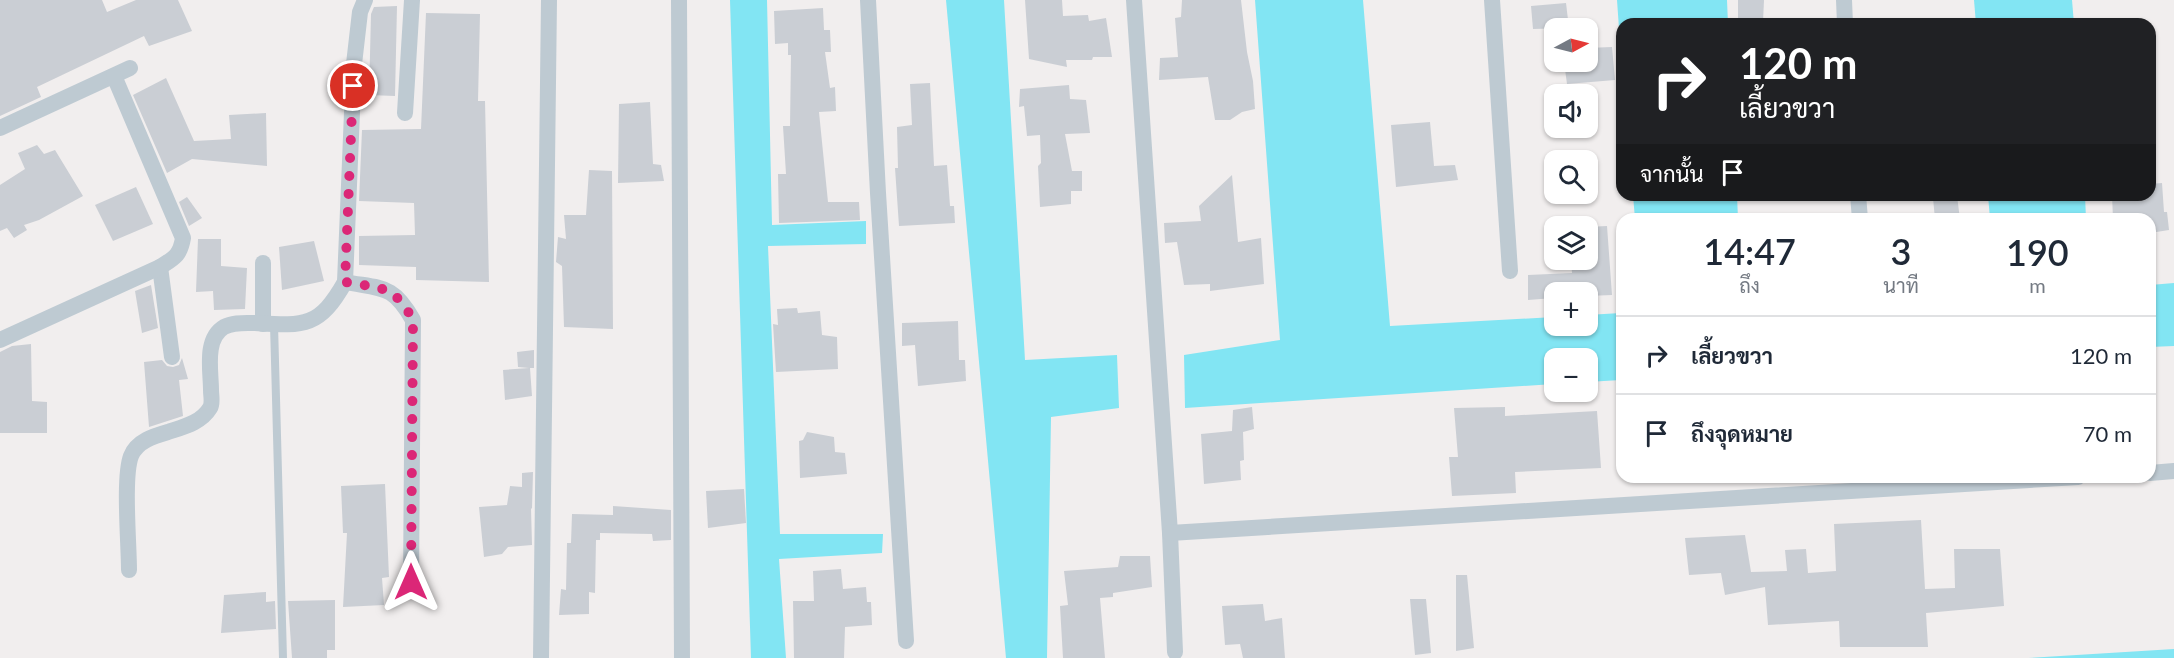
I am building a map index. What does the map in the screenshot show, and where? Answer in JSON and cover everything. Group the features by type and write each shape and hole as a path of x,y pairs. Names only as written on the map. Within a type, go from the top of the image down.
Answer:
{"street":[{"path":"129,570 128,472 132,455 140,444 153,437 201,419 212,406 210,348 214,334 225,326 240,323 294,325 313,320 335,300 345,282 354,64 360,12 364,0"},
{"path":"405,113 412,0"},
{"path":"541,658 549,0"},
{"path":"679,0 682,658"},
{"path":"868,0 906,641"},
{"path":"1134,0 1170,533 1175,652"},
{"path":"1491,0 1510,272"},
{"path":"1844,0 1845,18"},
{"path":"0,128 130,69"},
{"path":"0,340 160,267 175,258 181,250 183,238 114,76"},
{"path":"263,263 268,324"},
{"path":"160,267 172,357"},
{"path":"345,282 390,291 403,302 413,320 411,582"},
{"path":"2156,472 2174,471"},
{"path":"1170,533 1981,483"}],"lane":[{"path":"268,324 283,658"}],"water":[{"path":"730,0 767,0 772,225 866,221 866,244 768,246 780,534 883,534 882,553 779,559 786,658 751,658"},
{"path":"946,0 1004,0 1025,360 1117,355 1119,408 1051,417 1047,658 1006,658"},
{"path":"1255,0 1363,0 1390,326 1544,318 1544,336 1598,336 1598,314 1616,313 1616,380 1598,381 1598,348 1544,348 1544,385 1185,408 1184,355 1280,340"},
{"path":"1617,0 1727,0 1728,18 1618,18"},
{"path":"1974,0 2072,0 2074,18 1976,18"},
{"path":"1634,201 1737,201 1738,213 1634,213"},
{"path":"1988,201 2085,201 2086,213 1990,213"},
{"path":"2174,283 2174,346 2156,347 2156,284"},
{"path":"2174,649 2174,658 2028,658"}],"building":[{"path":"0,0 102,0 107,12 136,0 178,0 192,31 149,46 144,36 37,87 41,97 0,116"},
{"path":"1025,0 1062,0 1063,16 1088,15 1089,21 1106,18 1112,57 1066,60 1067,67 1029,59"},
{"path":"1182,0 1241,0 1255,109 1242,112 1230,120 1215,120 1208,77 1159,80 1160,58 1178,57 1175,18 1181,17"},
{"path":"1738,0 1764,0 1763,18 1738,18"},
{"path":"1566,3 1568,18 1544,18 1544,29 1533,29 1531,6"},
{"path":"397,6 395,96 369,95 371,14 374,7"},
{"path":"823,8 824,30 830,30 831,52 825,52 830,88 835,87 836,111 819,112 828,202 859,202 860,220 779,223 778,174 786,174 783,126 790,126 791,55 788,55 788,43 775,44 774,11"},
{"path":"426,13 480,14 478,101 485,101 489,282 416,280 416,267 359,265 359,236 415,235 414,203 359,201 362,130 421,129"},
{"path":"1612,47 1615,80 1567,84 1565,72 1598,72 1598,48"},
{"path":"166,78 194,141 231,139 229,115 266,113 267,166 192,159 167,173 133,95"},
{"path":"930,83 934,166 947,165 950,206 954,206 955,223 899,226 895,168 898,168 897,127 912,125 910,84"},
{"path":"1069,85 1070,99 1086,100 1090,133 1065,134 1072,171 1082,171 1082,191 1071,191 1071,204 1040,207 1038,166 1041,163 1040,135 1027,136 1024,106 1019,107 1020,89"},
{"path":"650,102 653,164 661,165 664,181 618,183 619,104"},
{"path":"1430,122 1434,166 1455,165 1458,180 1396,187 1391,125"},
{"path":"37,145 44,154 55,150 83,196 39,220 24,225 27,230 14,238 7,228 0,231 0,185 25,169 18,153"},
{"path":"589,170 612,171 613,329 564,327 562,266 556,262 558,237 566,239 564,215 586,215"},
{"path":"1232,175 1238,242 1261,238 1264,284 1210,291 1210,284 1184,285 1177,242 1165,243 1164,223 1201,221 1199,206"},
{"path":"2162,183 2164,212 2167,212 2169,230 2156,232 2156,213 2113,213 2112,201 2156,201 2156,184"},
{"path":"136,187 153,224 113,241 95,205"},
{"path":"187,197 202,218 189,226 179,202"},
{"path":"1933,201 1958,201 1959,213 1934,213"},
{"path":"1598,226 1607,226 1612,295 1598,296 1598,282 1544,282 1544,299 1528,300 1528,275 1572,273 1572,270 1598,270"},
{"path":"198,239 221,239 221,266 247,268 245,309 214,310 213,291 196,292"},
{"path":"314,241 324,281 282,290 279,247"},
{"path":"151,285 158,328 142,333 135,291"},
{"path":"797,308 798,313 820,311 822,335 837,337 838,369 776,372 773,324 778,325 777,309"},
{"path":"958,321 959,360 965,360 966,381 918,386 915,345 902,346 902,323"},
{"path":"31,344 32,401 47,402 47,433 0,433 0,352 12,346"},
{"path":"534,350 534,368 530,368 532,396 505,400 503,370 529,368 518,367 517,352"},
{"path":"182,358 188,379 179,380 183,416 149,427 144,362 162,360 167,366 173,367 179,365"},
{"path":"1252,407 1254,429 1243,432 1244,460 1240,461 1241,480 1204,484 1201,434 1232,431 1233,410"},
{"path":"1505,407 1505,416 1597,411 1601,468 1515,472 1516,493 1452,496 1449,457 1458,457 1454,408"},
{"path":"807,432 834,437 835,452 845,453 847,474 800,478 799,441 803,440"},
{"path":"533,472 532,545 508,547 502,554 484,557 479,507 507,505 510,486 522,487 522,473"},
{"path":"385,484 389,577 382,578 384,605 343,607 347,533 343,533 341,486"},
{"path":"744,489 746,523 708,528 706,491"},
{"path":"613,506 671,510 671,540 653,541 652,534 600,533 600,540 596,540 595,593 589,592 589,614 559,615 561,589 566,590 567,543 571,543 572,514 613,515"},
{"path":"1921,520 1925,589 1955,588 1954,549 2000,549 2004,606 1926,613 1928,647 1840,647 1839,621 1768,625 1765,587 1725,595 1721,573 1689,575 1685,538 1745,535 1751,572 1787,571 1785,550 1806,549 1808,573 1836,571 1834,524"},
{"path":"1120,556 1150,556 1152,587 1113,593 1113,597 1100,598 1105,658 1063,658 1060,606 1068,605 1064,571 1118,567"},
{"path":"841,569 843,589 866,587 867,602 871,602 872,625 845,627 844,658 794,658 793,601 814,601 813,571"},
{"path":"1456,575 1467,575 1474,648 1456,651"},
{"path":"266,592 266,602 275,601 276,629 221,633 224,595"},
{"path":"1410,599 1426,599 1431,653 1415,655"},
{"path":"335,600 335,650 327,650 327,658 292,658 288,601"},
{"path":"1263,604 1265,621 1282,618 1285,658 1243,658 1240,644 1225,645 1222,606"}],"route":[{"path":"353,86 345,282 390,291 403,302 413,320 411,582"}]}
